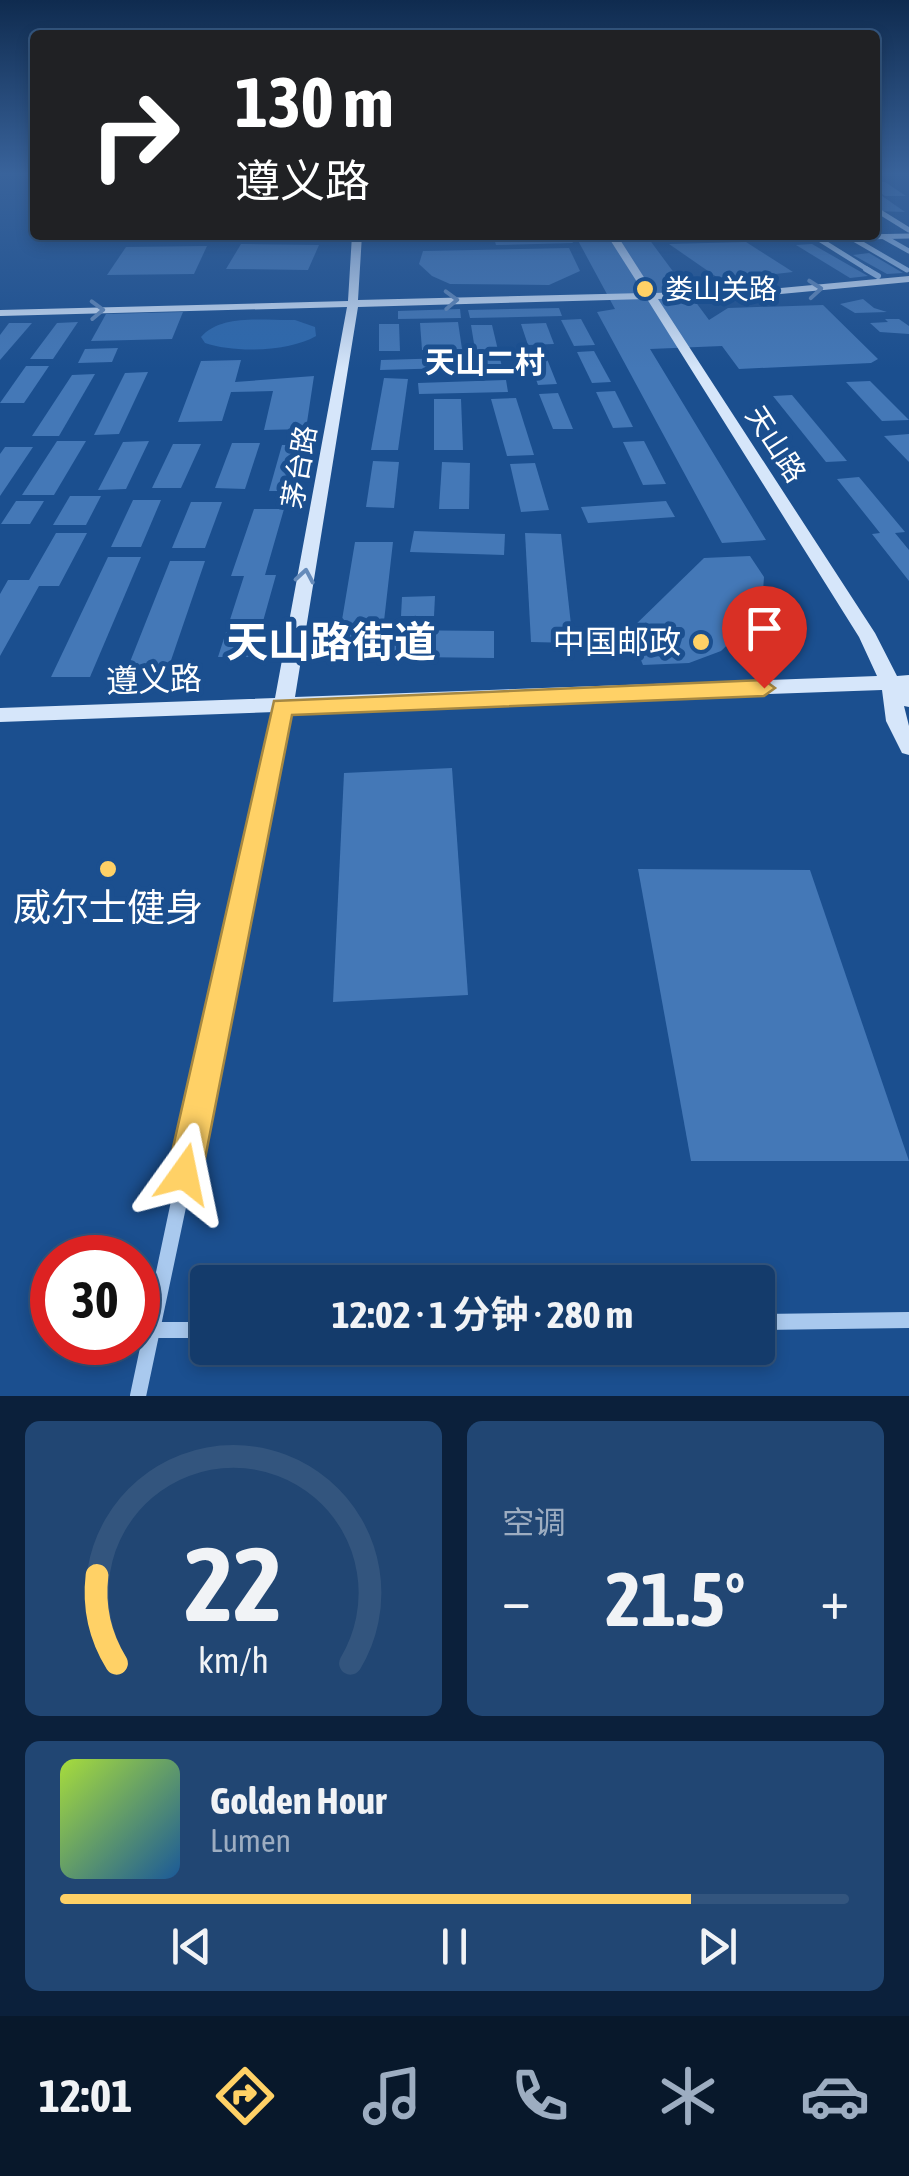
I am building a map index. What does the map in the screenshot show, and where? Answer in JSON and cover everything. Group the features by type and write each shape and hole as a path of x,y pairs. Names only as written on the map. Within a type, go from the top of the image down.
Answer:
{"street":[{"path":"886,238 909,251"},
{"name":"茅台路","path":"282,707 353,303 356,240"},
{"name":"天山路","path":"615,240 909,700"},
{"path":"820,240 878,276"},
{"path":"854,240 908,274"},
{"path":"0,313 805,290 908,274"},
{"name":"天山路","path":"900,683 896,721 909,748"},
{"name":"遵义路","path":"0,715 900,683"},
{"path":"160,1292 282,707"},
{"path":"775,1322 909,1320"},
{"path":"160,1330 190,1330"},
{"path":"138,1396 145,1365"}],"shaded area":[{"path":"295,320 315,327 316,336 277,348 246,349 205,343 201,337 232,321"}],"building":[{"path":"494,240 573,243 496,245"},
{"path":"578,240 650,240 709,320 728,308 823,305 878,359 871,363 739,369 722,346 650,349 766,540 722,543 597,312 615,309"},
{"path":"746,242 793,272 721,280 669,244"},
{"path":"241,244 319,245 308,270 226,269"},
{"path":"812,244 868,276 850,278 796,245"},
{"path":"207,246 194,274 107,275 126,247"},
{"path":"569,248 580,271 549,285 450,284 432,276 419,264 423,251"},
{"path":"869,253 903,273 887,274 853,255"},
{"path":"863,299 887,312 855,313 840,304"},
{"path":"559,308 562,316 470,318 468,310"},
{"path":"460,309 461,318 398,319 398,311"},
{"path":"183,312 172,339 91,341 106,314"},
{"path":"581,319 595,345 574,346 561,320"},
{"path":"885,319 899,319 909,326 909,334 880,332 870,323 888,322"},
{"path":"78,322 53,359 30,359 57,323"},
{"path":"458,322 462,349 422,350 420,323"},
{"path":"9,323 32,323 0,360 0,335"},
{"path":"546,323 554,344 528,345 521,324"},
{"path":"379,324 399,324 400,351 379,351"},
{"path":"471,325 492,325 502,367 478,368"},
{"path":"118,348 112,362 78,363 85,349"},
{"path":"594,351 611,382 592,383 577,352"},
{"path":"527,354 545,354 557,384 538,385"},
{"path":"449,358 450,368 380,370 381,360"},
{"path":"241,360 235,382 314,376 306,429 264,430 273,391 231,392 222,421 178,422 201,361"},
{"path":"26,366 49,366 24,403 0,403"},
{"path":"148,372 119,434 94,435 125,373"},
{"path":"95,374 59,436 32,436 72,375"},
{"path":"384,378 408,379 398,450 371,450"},
{"path":"506,380 508,392 419,394 418,383"},
{"path":"870,381 909,420 882,421 846,382"},
{"path":"615,391 633,427 613,428 596,392"},
{"path":"558,393 573,429 553,429 539,394"},
{"path":"792,395 847,461 826,462 773,396"},
{"path":"516,398 534,455 507,456 491,399"},
{"path":"434,399 461,399 463,450 434,450"},
{"path":"909,434 909,462 884,436"},
{"path":"57,441 86,441 54,495 22,495"},
{"path":"149,441 126,489 98,490 123,442"},
{"path":"644,441 666,484 643,485 623,442"},
{"path":"232,443 260,443 245,489 215,488"},
{"path":"173,444 201,444 181,488 152,488"},
{"path":"282,445 308,445 298,491 269,491"},
{"path":"5,447 33,447 0,496 0,454"},
{"path":"373,461 399,462 394,508 366,507"},
{"path":"442,462 470,463 469,509 439,509"},
{"path":"535,463 549,510 521,512 510,464"},
{"path":"859,477 905,532 895,533 909,550 909,581 872,534 880,533 837,479"},
{"path":"70,496 101,496 86,525 53,525"},
{"path":"133,500 161,500 141,547 111,547"},
{"path":"16,501 44,501 30,524 1,524"},
{"path":"666,501 675,517 588,523 581,507"},
{"path":"191,502 222,502 205,548 172,548"},
{"path":"254,509 284,509 265,575 276,575 253,657 218,657 244,576 231,576"},
{"path":"414,531 505,534 504,555 410,552"},
{"path":"56,533 87,533 59,586 39,586 0,656 0,594 8,580 29,580"},
{"path":"525,533 561,534 573,643 531,642"},
{"path":"355,542 393,542 383,630 494,631 494,658 336,656"},
{"path":"750,556 764,577 763,591 742,631 721,651 689,663 643,665 629,631 704,558"},
{"path":"108,557 141,557 90,677 51,677"},
{"path":"170,561 205,561 167,672 126,672"},
{"path":"435,596 434,616 401,616 402,597"},
{"path":"452,768 468,995 333,1002 344,773"},
{"path":"638,869 810,870 909,1161 691,1161"}],"place":[{"name":"娄山关路","path":"645,289"},
{"name":"中国邮政","path":"701,642"},
{"name":"威尔士健身","path":"108,869"}],"district":[{"name":"天山二村","path":"485,363"},
{"name":"天山路街道","path":"331,642"}],"route":[{"path":"184,1174 282,707 764,688"}]}
